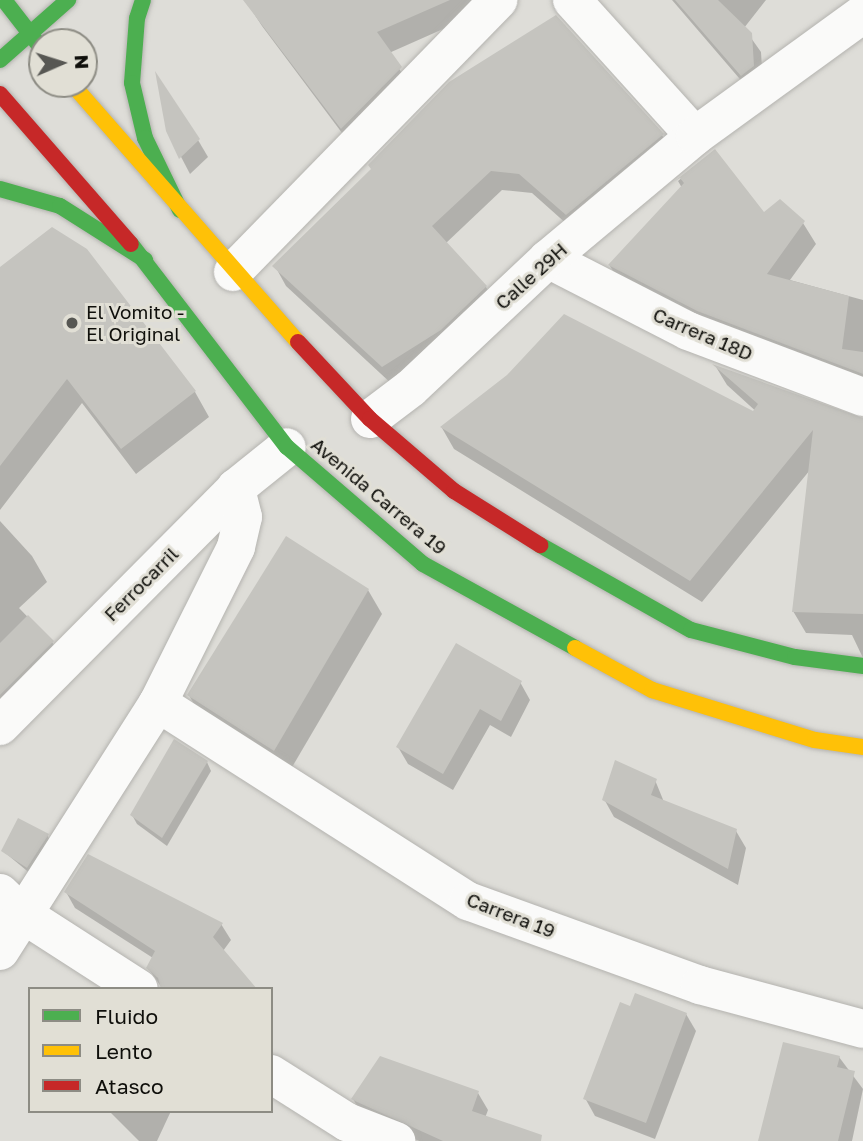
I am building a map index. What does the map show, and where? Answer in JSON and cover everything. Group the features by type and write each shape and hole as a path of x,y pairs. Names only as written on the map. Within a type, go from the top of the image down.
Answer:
{"main road":[{"path":"4,0 28,33"},
{"path":"36,28 68,0"},
{"path":"144,0 137,18 132,82 145,138 180,210"},
{"path":"0,60 28,35"},
{"name":"Avenida Carrera 19","path":"0,94 145,260 287,447 423,564 652,690 815,740 863,747"},
{"path":"84,98 233,272 370,419 454,491 572,566 691,631 795,657 863,666"},
{"path":"0,189 60,206 145,260"}],"street":[{"path":"233,272 498,0"},
{"path":"572,0 695,136"},
{"name":"Calle 29H","path":"370,419 411,388 548,259 695,136 863,14"},
{"name":"Carrera 18D","path":"548,259 688,331 863,397"},
{"name":"Ferrocarril","path":"0,726 236,488 287,447"},
{"path":"0,951 11,903 158,703 236,547 243,517 236,488"},
{"name":"Carrera 19","path":"158,703 468,901 700,985 863,1029"},
{"path":"11,903 136,987"},
{"path":"273,1075 347,1122 396,1141"}],"building":[{"path":"243,0 450,0 377,32 402,67 341,129"},
{"path":"675,0 718,0 752,33 754,66 741,76"},
{"path":"556,15 664,134 566,215 519,174 491,171 432,226 487,286 441,330 382,367 272,266 371,169 368,165 449,82"},
{"path":"155,71 200,139 179,159 166,131"},
{"path":"715,149 764,212 780,199 805,221 767,274 849,296 842,349 863,352 863,374 697,311 608,265 684,183 680,178 675,181"},
{"name":"El Vomito - El Original","path":"52,227 87,249 196,391 121,449 67,379 0,466 0,267"},
{"path":"564,314 753,411 758,404 712,364 863,418 863,614 792,612 813,430 690,581 440,427 507,375"},
{"path":"286,536 369,589 274,751 187,695"},
{"path":"28,615 54,641 0,695 0,643"},
{"path":"456,643 522,681 501,721 480,709 443,774 396,747"},
{"path":"174,739 208,761 162,838 130,815"},
{"path":"615,760 657,779 651,795 737,829 728,869 602,800"},
{"path":"18,818 49,834 27,868 1,851"},
{"path":"88,854 223,923 213,937 255,987 160,987 158,978 146,968 155,951 64,892"},
{"path":"635,993 687,1013 646,1123 583,1099 620,1002 630,1006"},
{"path":"783,1042 840,1056 837,1067 855,1071 838,1141 758,1141"},
{"path":"380,1056 479,1091 472,1111 542,1135 541,1141 443,1141 351,1099"}],"traffic: fast":[{"path":"4,0 28,31"},
{"path":"0,60 68,0"},
{"path":"143,0 137,18 132,83 145,138 180,210"},
{"path":"0,189 60,206 145,260"},
{"path":"131,244 287,447 423,564 575,648"},
{"path":"540,545 691,630 795,657 863,666"}],"traffic: slow":[{"path":"84,98 298,342"},
{"path":"575,648 652,690 815,740 863,747"}],"traffic: jam":[{"path":"0,94 131,244"},
{"path":"298,342 370,419 454,491 540,545"}],"place":[{"name":"El Vomito - El Original","path":"72,323"}]}
